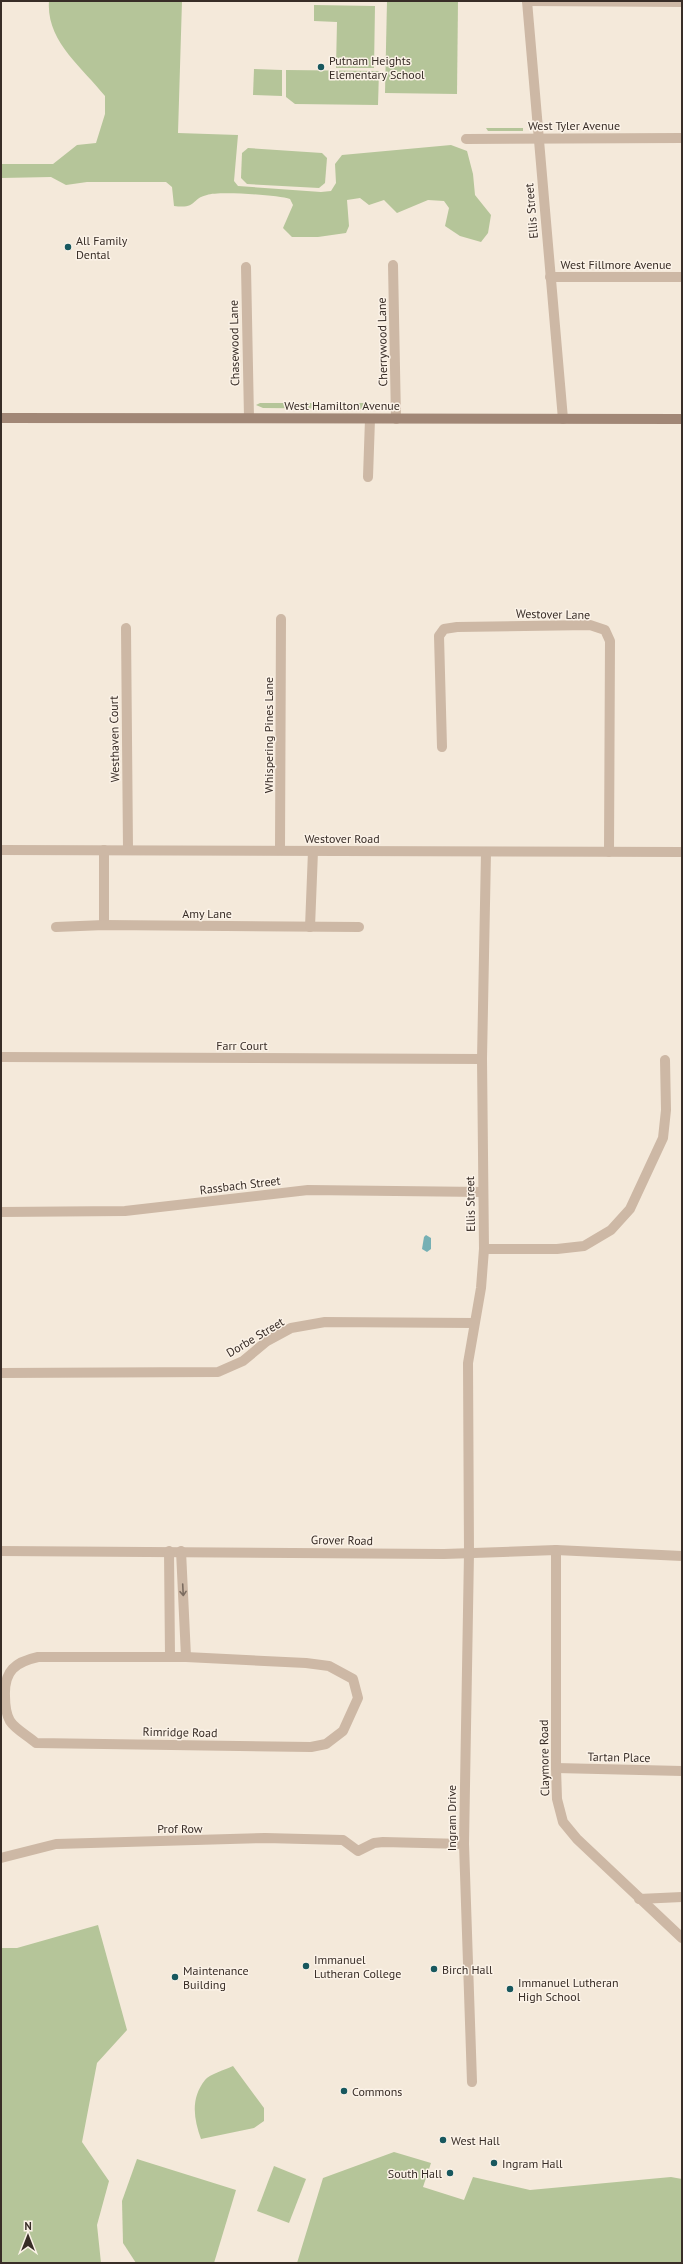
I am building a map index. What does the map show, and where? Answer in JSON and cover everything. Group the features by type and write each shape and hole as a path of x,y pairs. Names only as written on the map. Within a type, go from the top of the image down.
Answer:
{"street":[{"path":"527,1 682,2"},
{"name":"Ellis Street","path":"527,1 550,277 564,419"},
{"name":"West Tyler Avenue","path":"466,139 682,138"},
{"name":"Cherrywood Lane","path":"393,265 396,419"},
{"name":"Chasewood Lane","path":"246,267 249,418"},
{"name":"West Fillmore Avenue","path":"550,277 682,277"},
{"name":"West Hamilton Avenue","path":"1,418 682,419"},
{"path":"368,477 370,419"},
{"name":"Whispering Pines Lane","path":"280,850 281,619"},
{"name":"Westover Lane","path":"442,747 439,636 444,629 457,627 590,626 604,630 610,642 609,852"},
{"name":"Westhaven Court","path":"126,628 128,849"},
{"name":"Westover Road","path":"1,850 128,849 682,852"},
{"path":"104,850 104,925"},
{"path":"310,927 313,851"},
{"name":"Ellis Street","path":"468,1553 468,1363 481,1288 484,1249 482,1059 486,852"},
{"name":"Amy Lane","path":"56,927 104,925 359,927"},
{"name":"Farr Court","path":"1,1057 482,1059"},
{"path":"484,1249 549,1249 584,1246 611,1230 630,1209 663,1138 666,1110 665,1060"},
{"name":"Rassbach Street","path":"1,1212 125,1211 308,1190 483,1192"},
{"name":"Dorbe Street","path":"1,1374 218,1372 243,1361 267,1341 291,1328 325,1322 474,1323"},
{"name":"Grover Road","path":"1,1551 468,1553 556,1550 682,1556"},
{"name":"Claymore Road","path":"556,1550 556,1768 557,1799 563,1822 577,1839 682,1938"},
{"path":"169,1551 170,1657"},
{"path":"181,1551 186,1657"},
{"name":"Ingram Drive","path":"468,1553 464,1844 472,2082"},
{"name":"Rimridge Road","path":"38,1657 170,1657 306,1662 328,1666 353,1679 358,1698 343,1731 326,1744 311,1748 36,1743 10,1721 5,1704 5,1684 11,1670 22,1660 38,1657"},
{"name":"Tartan Place","path":"556,1768 682,1771"},
{"name":"Prof Row","path":"1,1858 56,1844 265,1838 343,1840 358,1851 374,1843 383,1842 464,1844"},
{"path":"639,1899 682,1898"}],"green space":[{"path":"49,1 182,1 178,133 238,135 234,181 238,186 321,192 331,191 336,183 335,164 342,155 451,145 467,151 473,174 475,195 491,215 488,233 481,242 460,236 445,226 449,208 444,201 428,200 397,213 384,200 369,205 360,198 347,200 349,226 346,233 318,237 292,237 283,228 293,205 290,199 274,196 223,193 207,195 198,199 191,205 182,207 174,206 172,187 166,182 87,182 66,185 51,177 1,178 1,164 53,164 77,145 96,143 105,114 105,96 67,53 53,29"},
{"path":"387,1 458,1 457,94 385,93"},
{"path":"314,5 375,6 374,68 336,68 337,22 314,21"},
{"path":"254,69 282,70 282,96 253,95"},
{"path":"286,70 379,71 378,105 295,104 286,97"},
{"path":"486,128 523,128 523,131 488,131"},
{"path":"248,148 322,153 327,158 325,183 319,188 247,184 241,178 242,153"},
{"path":"260,403 379,403 379,409 263,408 256,405"},
{"path":"98,1925 127,2030 97,2063 82,2142 109,2181 97,2225 101,2263 1,2263 1,1948 17,1948"},
{"path":"233,2066 264,2108 264,2121 254,2128 201,2139 195,2117 195,2102 200,2087 210,2076"},
{"path":"394,2152 431,2163 423,2187 464,2200 473,2177 530,2190 671,2177 682,2179 682,2263 297,2263 323,2178"},
{"path":"137,2159 236,2190 214,2263 136,2263 123,2243 122,2201"},
{"path":"274,2166 306,2179 289,2223 257,2211"}],"water":[{"path":"426,1235 431,1238 431,1249 427,1252 422,1249 424,1237"}],"place":[{"name":"Putnam Heights Elementary School","path":"321,67"},
{"name":"All Family Dental","path":"68,247"},
{"name":"Immanuel Lutheran College","path":"306,1966"},
{"name":"Birch Hall","path":"434,1969"},
{"name":"Maintenance Building","path":"175,1977"},
{"name":"Immanuel Lutheran High School","path":"510,1989"},
{"name":"Commons","path":"344,2091"},
{"name":"West Hall","path":"443,2140"},
{"name":"Ingram Hall","path":"494,2163"},
{"name":"South Hall","path":"450,2173"}]}
